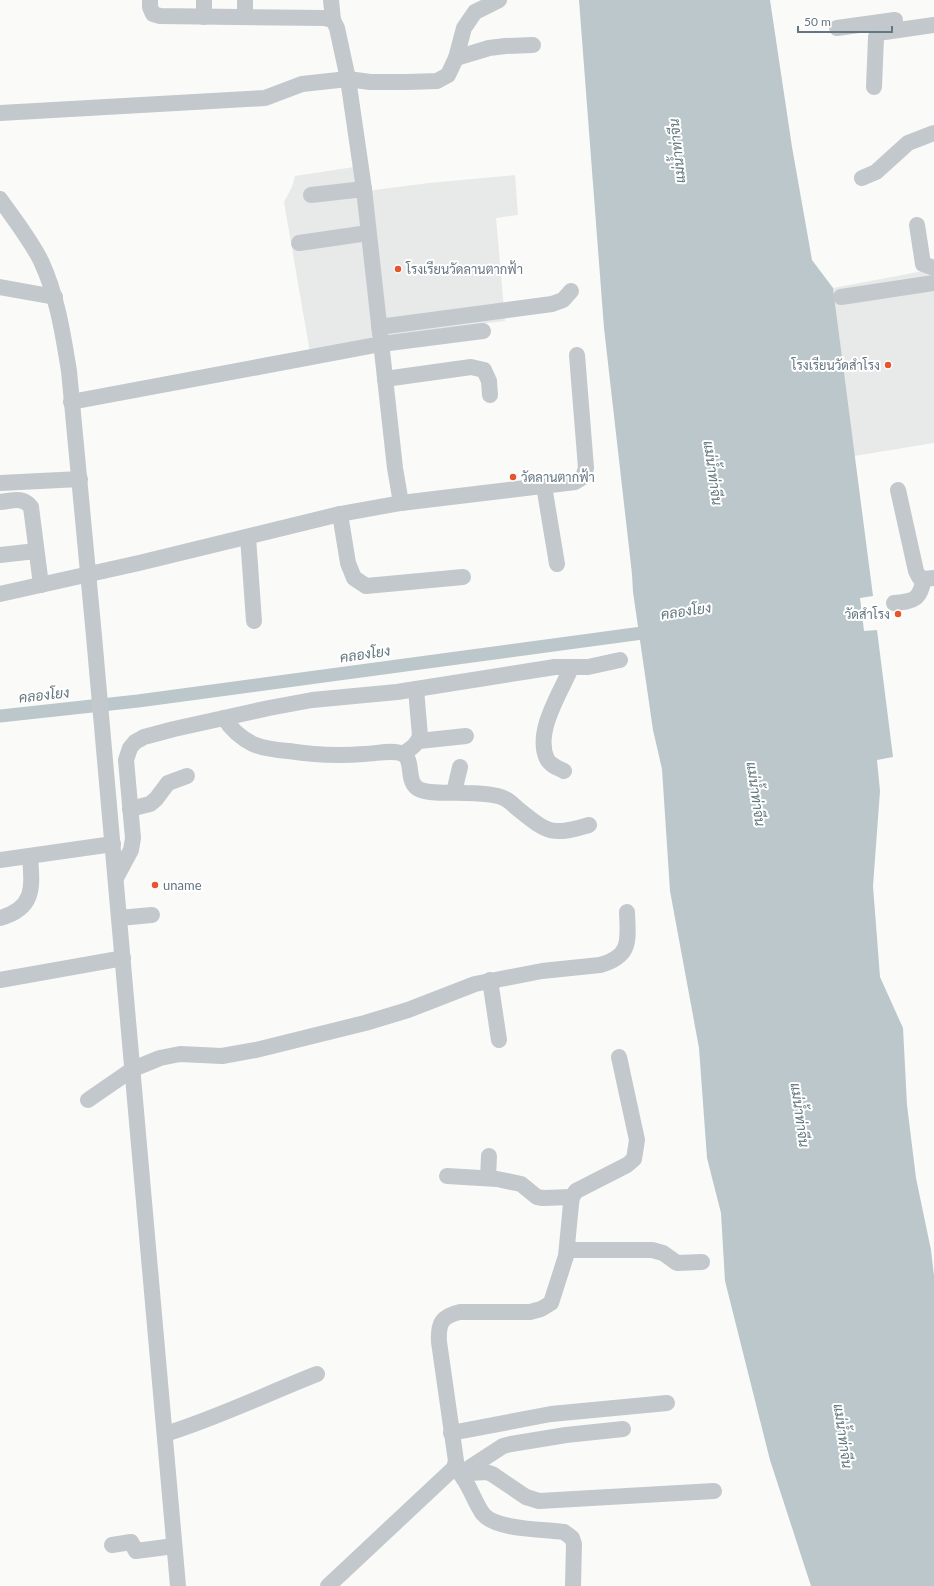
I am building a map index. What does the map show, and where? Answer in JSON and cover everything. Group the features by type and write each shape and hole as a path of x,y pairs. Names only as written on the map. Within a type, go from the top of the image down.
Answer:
{"street":[{"path":"150,0 150,7 153,14 160,16 324,18 333,20"},
{"path":"204,0 204,17"},
{"path":"245,0 245,17"},
{"path":"331,0 333,20 337,28 348,79 364,189 400,503"},
{"path":"0,114 257,99 265,98 302,84 348,79 392,82 437,81 448,75 456,58 464,28 475,12 499,0"},
{"path":"836,28 934,14"},
{"path":"874,87 876,37 878,33 934,25"},
{"path":"456,58 489,48 533,45"},
{"path":"862,178 876,172 908,143 922,136 934,133"},
{"path":"311,195 364,189"},
{"path":"0,199 25,234 41,260 55,297 64,338 80,479 178,1586"},
{"path":"917,225 923,264 934,268"},
{"path":"299,243 368,233"},
{"path":"841,297 934,283"},
{"path":"0,287 55,297"},
{"path":"379,327 552,304 563,300 571,291"},
{"path":"71,402 381,344 483,331"},
{"path":"0,594 248,537 340,514 400,503 575,482 583,477 586,468 577,355"},
{"path":"385,379 471,367 484,370 489,381 490,395"},
{"path":"0,483 80,479"},
{"path":"544,486 557,564"},
{"path":"894,603 915,600 929,578 919,577 916,571 898,490"},
{"path":"0,502 21,499 27,502 31,507 40,585"},
{"path":"340,514 348,563 354,578 366,586 464,577"},
{"path":"248,537 254,621"},
{"path":"0,555 36,551"},
{"path":"116,878 131,850 133,838 126,760 130,748 135,742 144,737 174,729 312,700 416,689 555,667 588,667 620,660"},
{"path":"564,771 553,766 547,759 544,745 545,725 571,668"},
{"path":"403,754 412,748 420,736 416,689"},
{"path":"224,718 231,728 253,744 268,749 331,755 392,752 403,754 408,759 411,782 418,789 429,792 454,792 498,796 508,799 543,828 557,832 567,832 589,825"},
{"path":"418,740 466,736"},
{"path":"454,792 460,767"},
{"path":"130,809 150,804 156,799 168,783 187,776"},
{"path":"0,860 112,844"},
{"path":"0,918 17,912 28,898 32,888 30,856"},
{"path":"88,1100 133,1069 171,1055 222,1056 256,1050 408,1010 475,984 490,980 600,965 615,960 625,949 628,937 627,912"},
{"path":"119,918 152,915"},
{"path":"0,980 123,958"},
{"path":"490,980 499,1040"},
{"path":"573,1586 574,1544 572,1538 564,1532 505,1525 489,1519 484,1514 460,1474 451,1433 438,1335 442,1320 449,1314 460,1312 530,1312 548,1306 553,1300 567,1250 572,1197 576,1191 627,1165 634,1159 636,1140 619,1057"},
{"path":"488,1178 489,1156"},
{"path":"447,1176 488,1178 521,1184 537,1197 572,1197"},
{"path":"567,1250 652,1250 663,1254 677,1264 702,1262"},
{"path":"165,1434 219,1416 317,1374"},
{"path":"451,1433 551,1414 667,1403"},
{"path":"328,1586 460,1474 503,1446 566,1435 622,1429"},
{"path":"460,1474 486,1472 492,1474 526,1497 539,1501 714,1491"},
{"path":"112,1545 131,1542 136,1551 174,1546"}],"shaded area":[{"name":"โรงเรียนวัดลานตากฟ้า","path":"354,167 359,192 429,183 515,175 518,215 496,218 505,321 371,337 371,340 310,353 284,202 292,187 295,176"},
{"name":"โรงเรียนวัดสำโรง","path":"934,269 934,443 854,456 833,288"}],"water":[{"name":"แม่น้ำท่าจีน","path":"579,0 770,0 792,147 812,260 833,288 873,596 860,598 864,631 877,630 893,757 877,760 880,791 873,886 880,977 903,1028 907,1105 916,1178 931,1250 934,1276 934,1586 811,1586 770,1460 725,1281 721,1213 707,1158 699,1048 670,891 662,769 653,730 633,592 604,328"}],"waterway":[{"name":"คลองโยง","path":"0,716 138,701 657,631"}],"place":[{"name":"โรงเรียนวัดลานตากฟ้า","path":"398,269"},
{"name":"โรงเรียนวัดสำโรง","path":"888,365"},
{"name":"วัดลานตากฟ้า","path":"513,477"},
{"name":"วัดสำโรง","path":"898,614"},
{"name":"uname","path":"155,885"}]}
